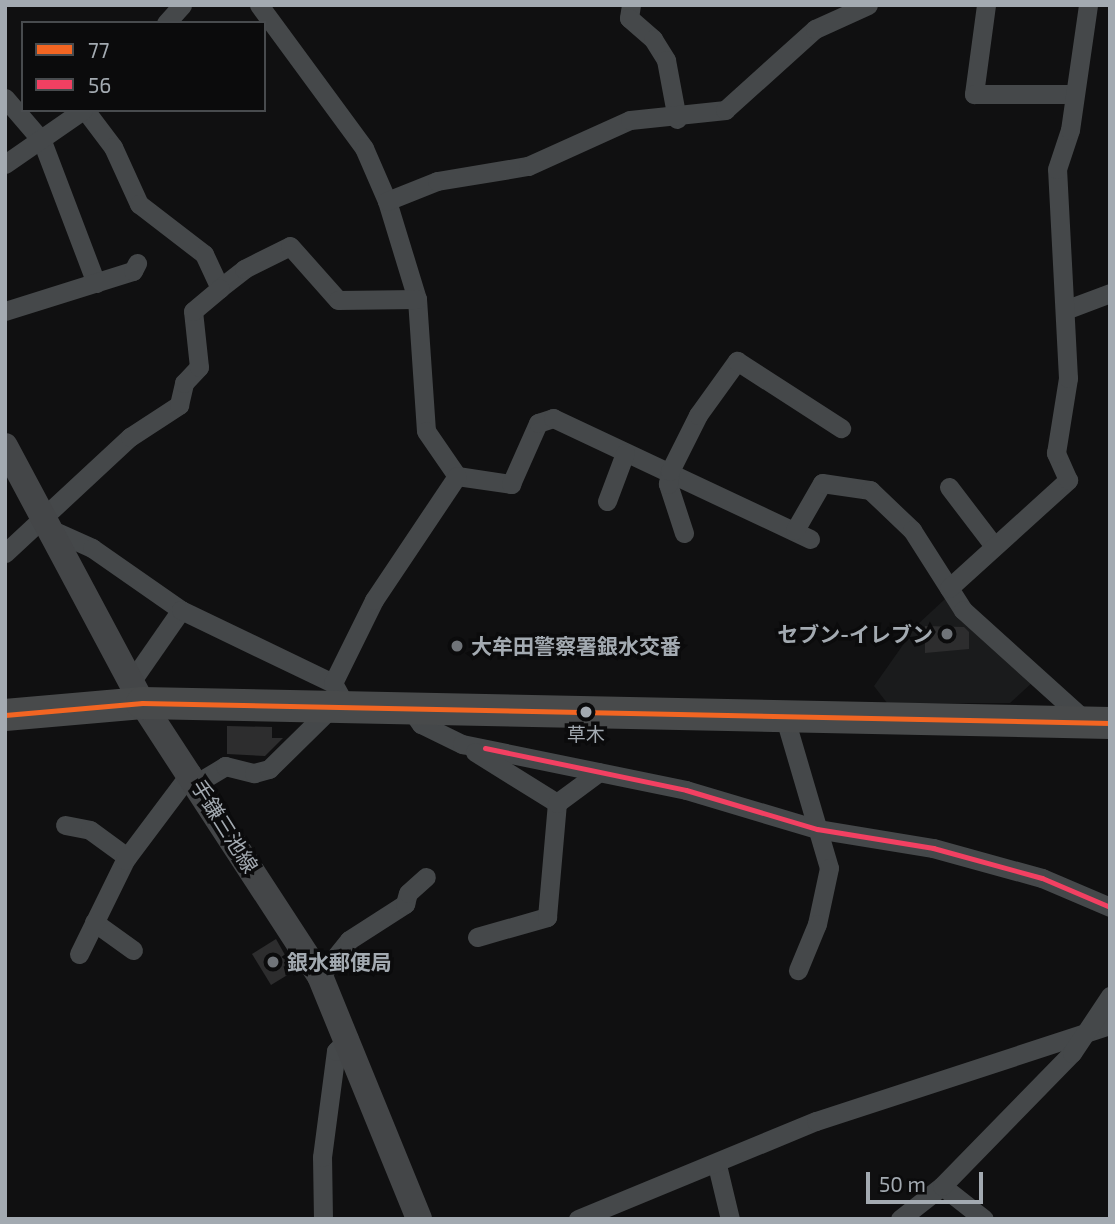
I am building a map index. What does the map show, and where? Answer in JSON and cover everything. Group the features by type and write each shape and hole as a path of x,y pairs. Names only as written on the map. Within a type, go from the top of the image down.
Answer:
{"highway":[{"path":"5,715 138,691 337,700 409,707 1099,723"}],"main road":[{"name":"手鎌三池線","path":"5,446 138,691 320,976 349,1038 419,1219"}],"street":[{"path":"168,21 182,5"},
{"path":"259,5 364,148 387,201 417,299 426,430 457,476 511,484 544,419 553,418 802,534 822,483 858,485 912,530 949,588 986,633 1099,723"},
{"path":"631,5 629,18 653,39 666,60 677,119"},
{"path":"387,201 437,181 528,166 630,120 677,119 725,110 815,29 868,5"},
{"path":"986,5 974,94 1073,94"},
{"path":"949,588 1068,481 1056,453 1068,378 1057,169 1070,130 1073,94 1088,5"},
{"path":"5,98 42,142 96,283"},
{"path":"5,164 42,142 81,112"},
{"path":"86,112 113,147 139,204 204,254 220,288"},
{"path":"5,553 49,525 130,437 180,405 184,383 199,367 193,311 244,269 290,246 312,277 338,300 417,299"},
{"path":"5,311 133,271 137,264"},
{"path":"1065,310 1110,293"},
{"path":"684,533 668,484 670,471 698,415 737,361 841,428"},
{"path":"607,501 625,453"},
{"path":"79,954 127,857 194,778 225,766 254,773 269,769 337,700 374,600 457,476"},
{"path":"950,487 993,546"},
{"path":"49,525 92,548 181,610 337,700"},
{"path":"138,691 181,610"},
{"path":"409,707 421,724 462,744 557,803"},
{"path":"783,715 828,868 825,896 798,970"},
{"path":"462,744 686,790 817,829 986,862 1094,896 1110,907"},
{"path":"477,937 547,917 557,803 598,772"},
{"path":"65,825 90,830 127,857"},
{"path":"320,976 349,940 405,904 408,893 426,877"},
{"path":"94,922 133,950"},
{"path":"900,1219 942,1185 1082,1038 1110,996"},
{"path":"578,1219 718,1165 866,1103 1082,1038 1110,1025"},
{"path":"323,1219 322,1157 336,1051 349,1038"},
{"path":"718,1165 730,1219"},
{"path":"942,1185 984,1219"}],"shaded area":[{"path":"945,599 1034,681 1010,703 887,703 874,686 917,625"}],"building":[{"name":"セブン-イレブン","path":"925,626 964,627 969,632 969,649 925,653"},
{"path":"227,726 272,727 272,738 283,738 265,756 227,754"},
{"name":"銀水郵便局","path":"276,939 294,971 271,985 252,954"}],"transit line":[{"name":"77","path":"5,715 142,703 1110,723"},
{"name":"56","path":"485,748 686,790 817,829 933,848 1042,878 1110,907"}],"place":[{"name":"セブン-イレブン","path":"947,634"},
{"name":"大牟田警察署銀水交番","path":"457,646"},
{"name":"草木","path":"586,712"},
{"name":"銀水郵便局","path":"273,962"}]}
